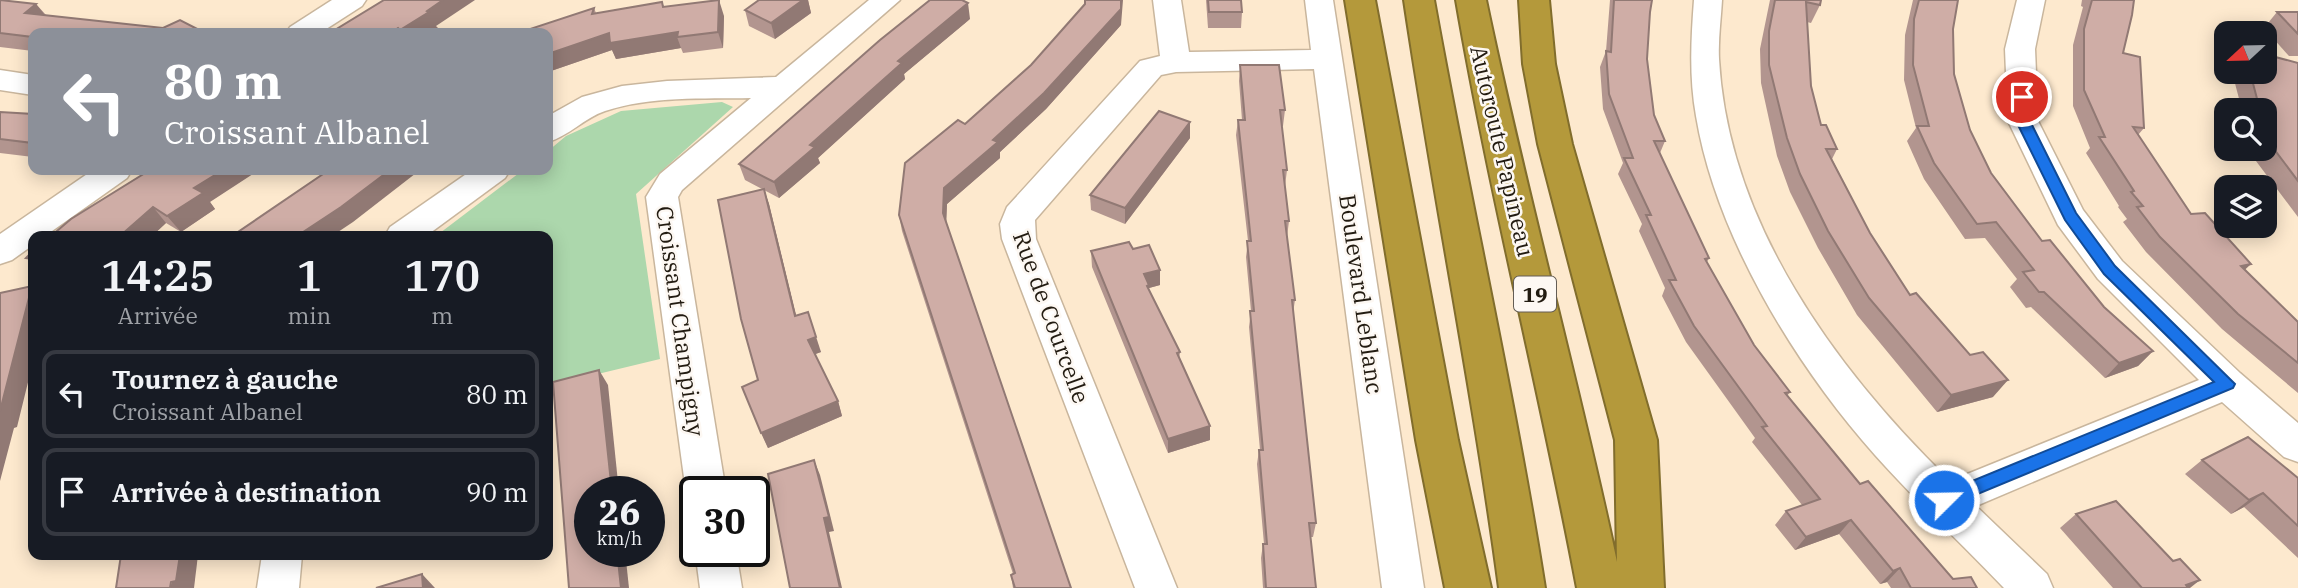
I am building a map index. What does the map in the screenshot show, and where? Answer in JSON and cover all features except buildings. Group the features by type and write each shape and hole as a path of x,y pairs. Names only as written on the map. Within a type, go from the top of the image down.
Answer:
{"highway":[{"path":"1360,0 1437,440 1468,588"},
{"path":"1419,0 1440,129 1507,485 1522,588"},
{"name":"Autoroute Papineau","path":"1471,0 1489,92 1577,473 1600,588"},
{"path":"1534,0 1539,64 1553,134 1636,440 1641,588"}],"street":[{"path":"308,28 352,0"},
{"name":"Croissant Champigny","path":"704,476 662,197 671,182 886,0"},
{"path":"1167,0 1176,62"},
{"name":"Boulevard Leblanc","path":"1319,0 1403,588"},
{"path":"1708,0 1703,38 1707,98 1721,161 1748,232 1794,315 1838,379 1885,439 2032,588"},
{"path":"2031,0 2020,49 2023,121 2070,216 2110,270 2227,384 2298,446"},
{"name":"Rue de Courcelle","path":"1156,588 1019,239 1017,223 1026,206 1144,73 1159,64 1328,59"},
{"path":"0,80 28,84"},
{"path":"553,127 597,102 634,94 784,87"},
{"path":"29,231 109,175"},
{"path":"409,231 487,175"},
{"path":"0,251 28,231"},
{"path":"1944,500 2227,384"},
{"path":"278,588 281,560"},
{"path":"718,567 721,588"}],"green space":[{"path":"722,102 733,107 636,194 660,359 553,385 553,231 443,231 516,175 553,175 553,147 566,136 621,111"}],"route":[{"path":"1944,500 2227,384 2110,270 2070,216 2023,121 2022,97"}]}
